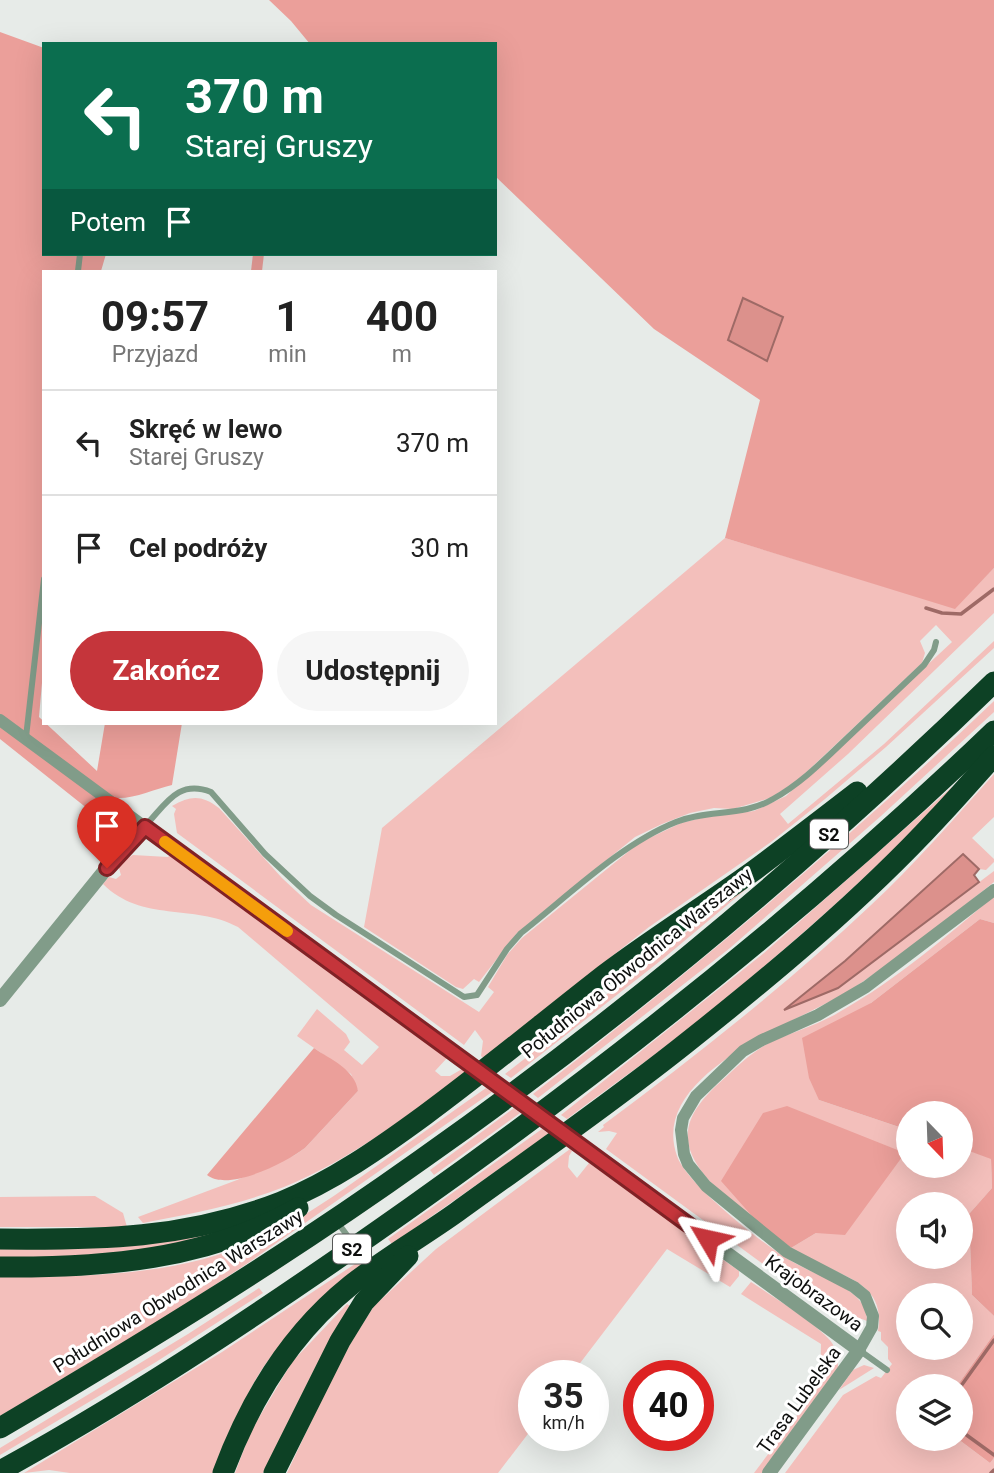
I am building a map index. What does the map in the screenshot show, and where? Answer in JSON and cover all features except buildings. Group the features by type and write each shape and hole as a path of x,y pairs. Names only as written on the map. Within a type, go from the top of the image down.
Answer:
{"highway":[{"path":"0,1267 107,1265 155,1258 230,1238 291,1212 350,1177 388,1149 603,976 812,827 990,687"},
{"name":"Południowa Obwodnica Warszawy","path":"0,1428 204,1306 475,1121 705,941 834,830 990,687"},
{"name":"S2","path":"0,1471 141,1389 355,1247 519,1129 706,984 857,858 994,731"},
{"path":"223,1473 270,1374 310,1324 350,1286 684,1045 789,959 916,841 994,755"},
{"path":"0,1239 126,1238 222,1222 281,1202 321,1184 365,1157 452,1095"},
{"path":"274,1473 327,1365 364,1302 445,1220"}],"street":[{"name":"Krajobrazowa","path":"0,720 859,1350"},
{"path":"0,1000 123,848 145,827"},
{"path":"859,1350 872,1327 873,1315 865,1296 854,1287 787,1252 706,1186 688,1164 684,1154 681,1130 683,1118 696,1096 743,1051 818,1015 866,987 994,890"},
{"name":"Trasa Lubelska","path":"769,1473 859,1350"}],"lane":[{"path":"26,739 42,597"},
{"path":"145,827 172,796 182,790 201,788 211,792 265,853 310,896 464,996 477,995 507,949 522,933 628,848 680,820 709,813 744,811 771,801 797,785 924,666 936,642"},
{"path":"335,1219 355,1247"},
{"path":"859,1350 887,1370"}],"shaded area":[{"path":"269,0 994,0 994,568 955,609 725,538 760,400 654,329 497,178 497,42 308,42"},
{"path":"0,32 42,47 42,256 105,256 101,270 42,270 42,683 39,717 42,725 48,725 97,771 105,725 182,725 172,785 116,798 98,817 0,739"},
{"path":"253,256 264,256 262,270 251,270"},
{"path":"743,298 783,317 767,361 728,340"},
{"path":"725,538 955,608 994,568 994,613 848,754 780,814 788,824 884,744 994,641 994,648 825,799 771,842 649,927 483,1058 483,1041 475,1030 464,1045 177,833 174,814 176,809 172,806 196,798 213,804 311,905 479,1012 494,992 488,987 507,955 522,938 639,843 681,823 710,816 754,811 786,796 952,642 936,625 920,641 925,653 922,663 797,781 770,798 733,809 714,808 690,813 635,837 517,933 479,982 474,979 463,989 456,987 364,927 382,828"},
{"path":"994,701 994,712 881,816 730,948 538,1098 533,1094 768,904"},
{"path":"994,774 994,817 972,838 994,862 986,870 979,869 964,854 845,961 787,1008 838,988 994,871 994,882 855,987 768,1033 707,1074 685,1099 674,1126 677,1156 694,1181 726,1212 776,1251 838,1284 856,1297 865,1309 867,1321 862,1319 855,1323 834,1316 606,1149 617,1133 598,1132 603,1125 672,1073 806,964 870,906 934,842"},
{"path":"952,787 955,789 864,878 736,990 567,1119 561,1115 764,953"},
{"path":"171,854 447,1058 435,1071 441,1076 450,1076 462,1069 466,1072 378,1136 308,1176 250,1199 143,1223 138,1217 295,1155 305,1148 358,1091 351,1074 297,1036 317,1009 346,1034 350,1042 344,1050 362,1065 379,1047 238,927 203,916 134,904 103,884 109,877 116,879 121,875 118,865 125,856 168,857"},
{"path":"963,854 979,869 974,875 979,882 838,988 784,1010 845,961"},
{"path":"749,883 751,885 664,958 511,1078 505,1074"},
{"path":"994,896 994,923 980,919 871,1003 819,1100 896,1126 896,1178 973,1178 973,1152 991,1158 992,1188 973,1209 973,1192 896,1192 896,1269 971,1269 972,1283 896,1283 896,1360 973,1360 973,1296 994,1316 994,1334 966,1374 896,1374 896,1451 973,1450 990,1463 994,1458 994,1473 785,1473 843,1395 876,1376 881,1378 892,1364 888,1359 888,1347 881,1340 881,1332 878,1331 877,1306 872,1296 857,1282 791,1248 816,1233 763,1226 742,1212 718,1190 696,1163 690,1149 690,1123 703,1100 755,1052 773,1041 825,1020 881,986"},
{"path":"980,919 994,923 994,1316 973,1296 972,1283 973,1209 992,1188 991,1159 973,1152 973,1101 896,1101 896,1126 819,1100 809,1078 802,1038 871,1003"},
{"path":"314,1048 347,1071 356,1083 358,1091 305,1148 284,1161 242,1178 216,1179 207,1175"},
{"path":"486,1088 492,1092 248,1263 171,1314 0,1416 0,1277 125,1273 216,1256 246,1245 281,1229 314,1209"},
{"path":"787,1106 896,1149 896,1165 845,1235 816,1233 791,1248 760,1225 721,1181 763,1113"},
{"path":"514,1108 520,1113 434,1175 430,1170"},
{"path":"542,1129 549,1134 392,1244 388,1239"},
{"path":"570,1149 572,1151 568,1167 577,1178 589,1163 739,1271 739,1276 730,1287 667,1249 582,1360 518,1360 518,1447 498,1473 287,1473 340,1360 374,1306 436,1249"},
{"path":"95,1196 123,1213 127,1227 0,1227 0,1197"},
{"path":"232,1228 174,1245 128,1254 0,1259 0,1248"},
{"path":"364,1258 367,1263 309,1315 270,1358 246,1398 215,1473 70,1473 49,1470 24,1473 222,1352"},
{"path":"751,1282 795,1311 827,1337 835,1350 838,1364 838,1371 762,1473 754,1473 820,1385 821,1344 741,1294"},
{"path":"259,1288 263,1293 156,1362 0,1455 0,1448"},
{"path":"347,1304 352,1307 316,1366 263,1473 235,1473 251,1431 292,1362"},
{"path":"994,1334 994,1458 990,1463 973,1450 973,1374 966,1374"},
{"path":"864,1365 874,1368 839,1390 853,1370"}],"waterway":[{"path":"926,608 942,613 961,614 994,589"},
{"path":"970,1374 994,1340"},
{"path":"973,1440 994,1455"},
{"path":"991,1473 994,1470"}],"slow traffic":[{"path":"165,842 287,931"}],"route":[{"path":"107,868 145,827 708,1239"}]}
